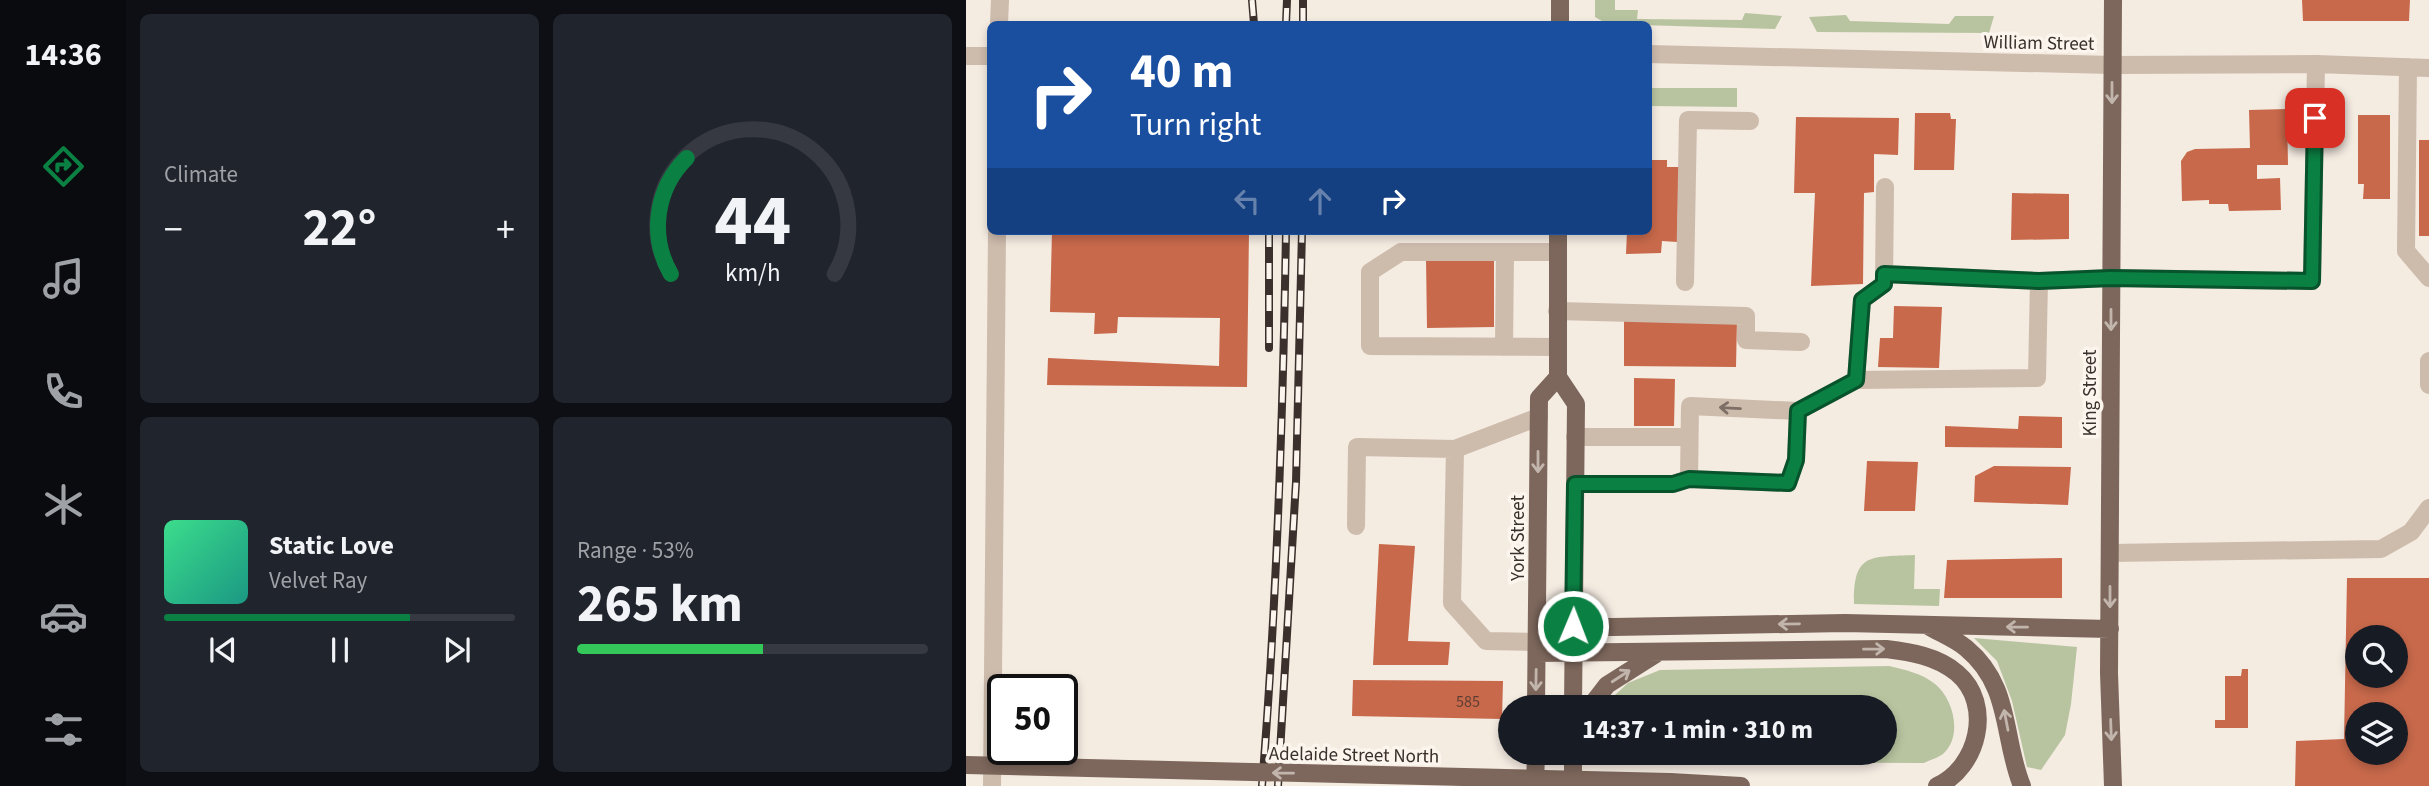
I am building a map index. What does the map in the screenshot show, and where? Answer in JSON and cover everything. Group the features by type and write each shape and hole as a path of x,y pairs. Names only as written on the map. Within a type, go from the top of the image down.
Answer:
{"main road":[{"path":"1560,0 1560,21"},
{"name":"King Street","path":"2113,0 2109,629 2113,786"},
{"path":"1558,235 1558,377 1576,404 1573,695"},
{"name":"York Street","path":"1536,695 1539,398 1558,377"},
{"path":"1537,640 1573,626 1846,623 2109,629"},
{"path":"1928,625 1965,648 1985,669 2004,707 2016,772 2022,786"},
{"path":"1537,640 1573,654 1886,649 1912,652 1939,662 1958,673 1971,691 1977,713 1976,738 1966,762 1950,780 1937,786"},
{"path":"1599,695 1607,685 1658,653"},
{"name":"Adelaide Street North","path":"966,765 1741,786"},
{"path":"1535,786 1536,765"},
{"path":"1573,765 1573,786"}],"street":[{"path":"999,21 1000,0"},
{"name":"William Street","path":"1652,54 2112,65 2316,64 2429,68"},
{"path":"966,56 987,56"},
{"path":"1884,274 2039,281 2111,278 2312,281 2316,64"},
{"path":"2408,67 2406,251 2429,278"},
{"path":"1685,282 1688,120 1750,121"},
{"path":"1856,380 1862,300 1884,284 1885,187"},
{"path":"992,786 998,235"},
{"path":"1557,347 1370,346 1370,272 1401,252 1558,251"},
{"path":"1504,347 1505,252"},
{"path":"1689,479 1690,406 1798,411 1856,380 2038,378 2039,281"},
{"path":"1557,311 1746,316 1745,340 1801,342"},
{"path":"2429,361 2429,385"},
{"path":"1575,484 1673,484 1689,479 1788,483 1796,460 1798,411"},
{"path":"1356,526 1357,447 1455,449 1539,417"},
{"path":"1575,437 1689,437"},
{"path":"1455,449 1452,603 1486,641 1537,640"},
{"path":"2110,553 2381,549 2411,532 2429,508"}],"green space":[{"path":"1595,0 1615,0 1615,10 1638,10 1637,19 1742,20 1745,13 1782,16 1775,29 1652,25 1652,21 1602,21 1595,17"},
{"path":"1846,15 1850,21 1949,24 1955,16 1994,16 1989,33 1817,32 1809,17"},
{"path":"1652,88 1737,88 1737,107 1652,106"},
{"path":"1915,555 1914,589 1940,589 1939,606 1854,604 1857,575 1861,566 1876,558"},
{"path":"1974,638 2077,647 2065,735 2041,770 2027,767 2012,701 1997,661"},
{"path":"1889,666 1924,677 1941,690 1951,707 1953,737 1940,756 1924,763 1897,763 1897,695 1615,695 1628,683 1660,670"}],"building":[{"path":"2302,0 2410,0 2409,21 2303,21"},
{"path":"2287,109 2288,165 2257,165 2257,179 2280,178 2281,210 2229,211 2228,204 2209,204 2209,200 2182,201 2181,161 2187,152 2195,149 2250,148 2249,110"},
{"path":"1915,113 1950,113 1951,119 1956,119 1954,170 1914,170"},
{"path":"2358,115 2390,115 2390,199 2363,199 2364,184 2358,184"},
{"path":"1796,117 1899,118 1898,155 1874,154 1874,192 1864,193 1863,284 1811,286 1815,193 1794,193"},
{"path":"2419,140 2429,140 2429,236 2419,236"},
{"path":"1652,160 1667,160 1667,167 1679,167 1677,242 1662,241 1661,253 1626,254 1627,235 1652,235"},
{"path":"2012,193 2069,194 2069,239 2011,240"},
{"path":"1052,235 1249,235 1247,387 1047,385 1048,358 1219,366 1220,318 1118,317 1117,333 1094,334 1095,313 1050,312"},
{"path":"1494,257 1494,327 1427,328 1426,258"},
{"path":"1894,306 1942,307 1939,368 1878,367 1880,338 1893,338"},
{"path":"1624,318 1737,319 1736,367 1624,366"},
{"path":"1634,378 1675,379 1674,426 1634,426"},
{"path":"2019,416 2062,417 2062,448 1945,447 1945,426 2018,429"},
{"path":"1867,461 1918,462 1915,511 1864,511"},
{"path":"1994,466 2071,467 2068,505 1974,502 1975,476"},
{"path":"1379,544 1415,546 1408,641 1450,642 1448,665 1373,665"},
{"path":"2062,558 2062,598 1944,598 1947,560"},
{"path":"2347,578 2429,578 2429,786 2295,786 2296,741 2344,739 2345,685 2345,688 2408,688 2408,625 2346,625"},
{"path":"2242,669 2248,669 2248,728 2215,728 2215,720 2225,720 2225,676 2241,676"},
{"path":"1353,680 1503,681 1503,695 1498,695 1498,719 1352,716"}],"railway":[{"path":"1252,0 1254,21"},
{"path":"1286,21 1287,0"},
{"path":"1303,0 1303,21"},
{"path":"1269,235 1269,348"},
{"path":"1262,786 1272,647 1286,235"},
{"path":"1278,786 1296,482 1302,235"}],"route":[{"path":"1573,626 1575,484 1673,484 1689,479 1788,483 1796,460 1798,411 1856,380 1862,300 1884,284 1884,274 2039,281 2111,278 2312,281 2315,118"}]}
